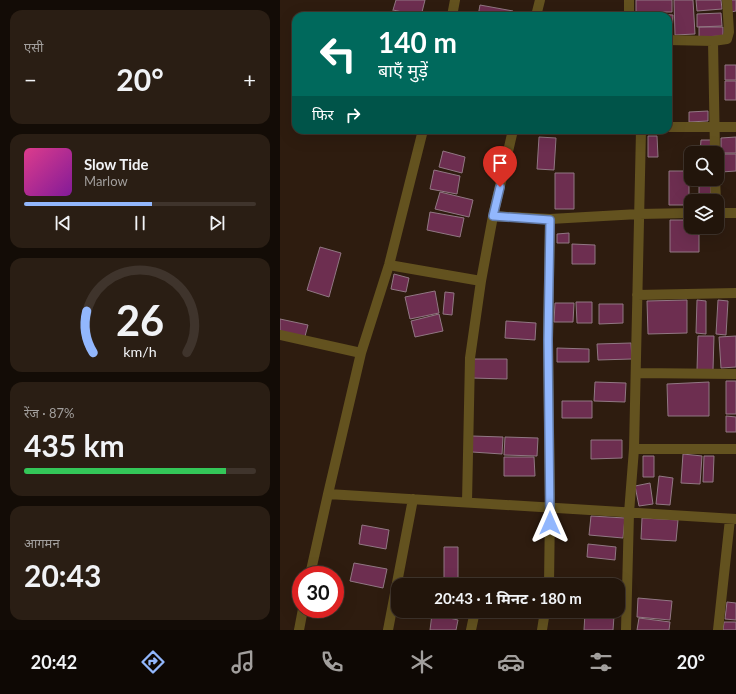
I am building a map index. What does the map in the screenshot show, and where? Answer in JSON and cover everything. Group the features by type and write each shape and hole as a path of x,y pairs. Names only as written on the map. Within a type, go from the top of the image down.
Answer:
{"street":[{"path":"453,12 456,0"},
{"path":"537,12 540,0"},
{"path":"629,0 629,12"},
{"path":"672,40 714,42 727,39 729,32 727,0"},
{"path":"714,42 715,146"},
{"path":"672,128 736,127"},
{"path":"312,566 361,353 389,265 422,134"},
{"path":"467,502 470,358 481,281 493,216 512,134"},
{"path":"626,630 629,513 634,449 641,134"},
{"path":"724,213 736,213"},
{"path":"493,216 550,220 639,214 684,214"},
{"path":"549,578 550,508 548,340 550,220"},
{"path":"389,265 481,281"},
{"path":"637,295 736,293"},
{"path":"280,335 361,353"},
{"path":"636,373 736,374"},
{"path":"634,449 736,449"},
{"path":"328,494 733,519 718,630"},
{"path":"398,578 413,499"},
{"path":"388,630 391,615"},
{"path":"299,630 301,618"},
{"path":"471,630 474,618"},
{"path":"542,630 544,618"}],"building":[{"path":"396,0 425,0 422,12 402,12 393,10"},
{"path":"636,0 672,0 672,12 636,12"},
{"path":"674,0 693,0 695,34 675,35"},
{"path":"696,0 721,0 722,9 697,11"},
{"path":"729,0 736,0 736,11 731,12"},
{"path":"480,5 513,11 513,12 479,12"},
{"path":"721,13 722,26 697,27 697,14"},
{"path":"699,27 723,27 723,36 699,37"},
{"path":"725,65 736,65 736,80 725,80"},
{"path":"725,81 736,81 736,100 725,100"},
{"path":"708,111 708,121 689,122 689,112"},
{"path":"648,136 657,136 658,157 648,157"},
{"path":"539,137 556,138 554,170 537,169"},
{"path":"736,137 736,153 724,153 724,146 721,146 721,138"},
{"path":"701,140 711,140 711,146 701,146"},
{"path":"443,151 465,157 462,173 439,167"},
{"path":"724,154 736,154 736,171 724,172"},
{"path":"434,170 460,176 457,194 430,189"},
{"path":"669,171 684,171 684,186 689,186 689,194 684,194 684,205 669,205"},
{"path":"555,173 574,173 574,209 555,209"},
{"path":"699,186 711,186 711,194 699,194"},
{"path":"440,192 473,200 469,217 435,209"},
{"path":"430,212 464,218 460,237 427,230"},
{"path":"670,220 684,220 684,234 699,234 699,252 670,252"},
{"path":"569,233 569,243 557,243 557,234"},
{"path":"572,244 595,245 595,264 572,264"},
{"path":"320,247 341,253 329,297 307,290"},
{"path":"394,274 409,278 406,292 391,289"},
{"path":"435,291 439,313 410,319 405,297"},
{"path":"445,292 454,293 452,315 443,314"},
{"path":"687,300 687,333 648,334 647,301"},
{"path":"697,300 706,301 706,334 696,333"},
{"path":"718,300 728,301 726,335 716,334"},
{"path":"576,302 592,302 592,323 577,323"},
{"path":"555,303 574,303 573,322 554,322"},
{"path":"599,304 623,304 623,323 599,324"},
{"path":"439,314 443,331 415,337 411,321"},
{"path":"280,319 308,325 304,340 280,334"},
{"path":"506,321 536,323 535,340 505,338"},
{"path":"698,336 714,336 713,370 697,370"},
{"path":"736,336 736,367 721,368 719,337"},
{"path":"631,343 632,359 598,360 597,344"},
{"path":"557,348 589,349 589,362 557,362"},
{"path":"473,359 507,359 507,379 472,378"},
{"path":"726,381 736,381 736,414 726,414"},
{"path":"595,382 626,383 625,402 594,401"},
{"path":"709,382 709,416 668,416 667,384"},
{"path":"562,401 592,401 592,418 562,418"},
{"path":"726,416 736,417 736,432 726,432"},
{"path":"472,436 503,437 502,454 472,452"},
{"path":"505,437 538,438 537,456 504,455"},
{"path":"591,440 622,440 622,458 591,459"},
{"path":"683,454 702,456 700,484 681,483"},
{"path":"643,456 654,456 654,477 643,477"},
{"path":"704,456 714,456 713,482 703,482"},
{"path":"504,457 534,457 535,476 504,476"},
{"path":"659,476 673,478 670,505 656,504"},
{"path":"650,483 653,504 639,506 635,486"},
{"path":"591,516 625,518 623,538 589,535"},
{"path":"642,518 678,520 676,541 641,539"},
{"path":"362,525 389,530 386,549 359,544"},
{"path":"588,544 616,547 615,560 587,557"},
{"path":"444,547 458,547 458,578 444,578"},
{"path":"354,563 387,569 383,588 350,581"},
{"path":"638,598 672,601 670,620 637,617"},
{"path":"727,602 736,603 736,620 725,619"},
{"path":"432,618 449,618 458,620 456,630 430,630"},
{"path":"585,618 614,618 613,630 584,630"},
{"path":"639,618 670,622 669,630 637,630"},
{"path":"724,622 736,622 736,630 723,630"}],"route":[{"path":"500,187 493,216 550,220 548,340 550,523"}]}
